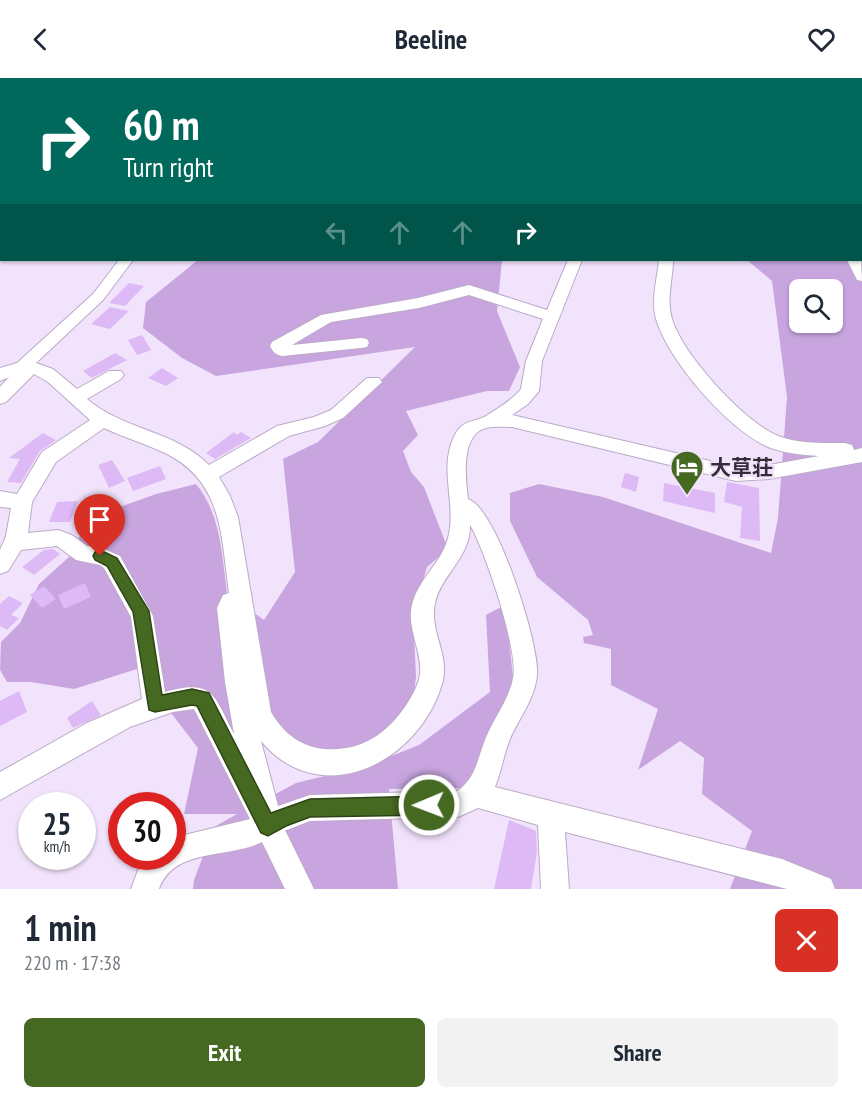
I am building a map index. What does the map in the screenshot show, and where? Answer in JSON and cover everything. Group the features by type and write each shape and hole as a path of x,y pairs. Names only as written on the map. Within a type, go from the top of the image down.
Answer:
{"street":[{"path":"0,398 26,368 25,364 105,290 125,261"},
{"path":"499,420 498,415 522,400 530,391 534,361 575,261"},
{"path":"666,261 664,319 684,357 744,423 759,435 789,446 844,450 856,456"},
{"path":"854,261 862,277"},
{"path":"361,344 282,351 278,346 327,318 419,303 469,290 552,317"},
{"path":"0,375 26,368 45,373 104,419 121,429 175,449 188,457 207,475 218,489 228,517 259,715 273,738 296,754 321,762 348,761 375,753 398,737 407,727 430,684 432,667 422,628 423,604 432,582 459,541 460,507 456,460 459,446 471,429 483,423 499,420 735,474 758,473 856,456"},
{"path":"75,398 115,375"},
{"path":"207,475 283,431 319,422 337,414 374,382"},
{"path":"0,566 14,543 19,528 22,502 49,457 104,419"},
{"path":"0,499 22,502"},
{"path":"186,847 247,835 281,818 310,808 458,804 479,791 486,778 501,730 523,686 526,667 498,560 477,518 468,507 460,507"},
{"path":"14,543 64,539 80,552 105,557 112,562 142,616 155,704"},
{"path":"241,599 231,602 228,608 243,718 262,783 268,826"},
{"path":"0,787 122,718 155,704 192,697 202,699 300,889"},
{"path":"479,791 488,799 782,873 821,889"},
{"path":"553,815 551,827 555,889"},
{"path":"145,889 154,870"}],"shaded area":[{"path":"197,261 502,261 497,311 520,367 509,391 487,391 406,411 418,435 403,451 411,472 424,487 448,549 427,567 413,615 416,676 413,705 399,729 355,749 307,753 259,716 255,805 296,783 366,766 419,745 490,692 486,615 501,607 509,638 514,688 466,788 389,789 398,889 193,889 194,880 214,827 237,814 186,814 198,748 137,669 74,689 31,682 7,682 0,670 1,642 20,623 39,584 69,557 87,522 156,494 196,484 211,508 219,536 227,593 264,620 295,572 283,459 318,442 415,347 216,376 182,358 143,328 146,302"},
{"path":"748,261 862,261 862,889 730,889 752,831 702,794 704,758 680,741 638,770 658,709 611,685 611,649 584,643 583,637 593,635 588,620 537,577 510,521 510,493 539,484 603,497 771,553 778,518 787,397 772,281"}],"building":[{"path":"129,283 144,286 125,306 109,303"},
{"path":"110,307 129,311 110,329 91,324"},
{"path":"142,335 151,350 137,355 128,340"},
{"path":"115,353 127,360 92,378 83,371"},
{"path":"162,368 178,378 166,386 148,378"},
{"path":"234,432 237,435 241,432 251,438 215,459 206,453"},
{"path":"43,433 56,440 40,451 21,483 7,482 20,459 9,458"},
{"path":"112,460 125,481 109,488 98,465"},
{"path":"160,466 166,479 133,491 127,478"},
{"path":"625,473 639,477 636,492 621,487"},
{"path":"727,482 759,488 760,541 740,538 742,507 724,502"},
{"path":"664,483 715,493 715,513 663,501"},
{"path":"78,501 70,522 49,522 57,502"},
{"path":"53,549 60,554 34,575 22,567 44,550"},
{"path":"85,583 91,597 64,609 58,595"},
{"path":"44,586 56,599 42,608 30,595"},
{"path":"9,596 23,603 11,615 19,618 7,630 0,626 0,604"},
{"path":"19,691 27,712 0,726 0,701"},
{"path":"92,701 101,715 73,728 67,718"},
{"path":"509,820 536,831 537,852 531,889 494,889"}],"place":[{"name":"大草荘","path":"687,496"}],"route":[{"path":"100,556 112,562 141,611 155,704 192,697 198,697 206,703 268,826 295,812 310,808 429,805"}]}
